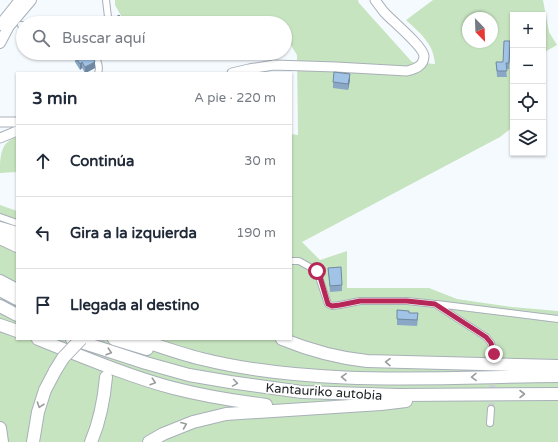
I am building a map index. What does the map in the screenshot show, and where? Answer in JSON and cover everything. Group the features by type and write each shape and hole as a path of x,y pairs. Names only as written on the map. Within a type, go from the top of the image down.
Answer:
{"highway":[{"path":"0,228 16,233"},
{"path":"0,238 16,246"},
{"path":"0,242 16,246"},
{"path":"0,281 16,289"},
{"path":"0,290 16,298"},
{"path":"0,306 16,314"},
{"path":"0,325 16,331"},
{"path":"292,334 336,356"},
{"path":"41,340 172,388 211,398 298,409"},
{"name":"Kantauriko autobia","path":"75,340 189,375 302,392 455,395 558,394"},
{"path":"33,442 38,412 45,390 64,358 80,340"},
{"path":"117,340 151,350 202,359"},
{"name":"Kantauriko autobia","path":"141,340 202,359 273,371 329,376 558,376"},
{"path":"284,340 306,349 367,362 558,366"},
{"path":"91,442 102,411 106,377"},
{"path":"149,442 163,434 193,422 226,414 381,404 455,395"},
{"path":"0,428 2,442"}],"main road":[{"path":"0,25 20,0"},
{"path":"17,16 31,0"},
{"path":"0,43 9,26 16,18"}],"street":[{"path":"106,0 108,16"},
{"path":"236,72 274,65 407,71 417,69 422,63 424,55 419,47 384,13 375,0"},
{"path":"97,60 98,72"},
{"path":"0,122 16,122"},
{"path":"0,138 16,131"},
{"path":"0,217 16,223"},
{"path":"292,261 299,261 317,271 328,304 332,306 360,301 407,301 558,319"},
{"path":"435,304 486,337 491,343 494,354"},
{"path":"490,423 491,409"}],"green space":[{"path":"115,0 358,0 359,3 412,62 435,64 429,45 421,34 406,20 433,0 543,0 545,12 510,12 510,129 500,137 302,242 320,260 347,251 347,288 429,288 457,299 512,307 558,311 558,442 0,442 0,205 16,211 16,340 292,340 292,134 298,135 297,55 292,47 292,16 121,16 115,5"},
{"path":"546,16 549,32 557,45 546,51"},
{"path":"16,137 16,172 0,173 2,151 7,142"}],"building":[{"path":"504,41 510,41 509,63 506,63 507,71 497,71 496,62 503,62"},
{"path":"78,60 94,60 95,62 85,67 82,62 80,64"},
{"path":"334,72 350,74 348,84 333,82"},
{"path":"341,267 342,285 330,286 328,268"},
{"path":"397,310 409,311 409,313 418,313 417,320 397,319"}],"tunnel":[{"path":"98,340 105,374"},
{"path":"491,409 493,375"}],"route":[{"path":"317,271 328,304 332,306 360,301 407,301 435,304 486,337 491,343 494,354"}]}
